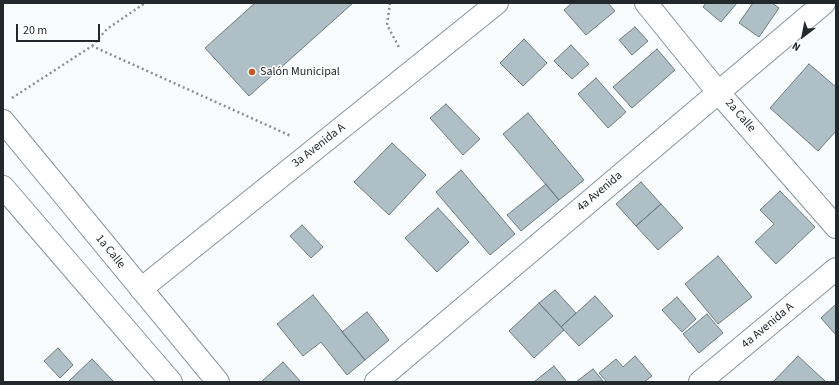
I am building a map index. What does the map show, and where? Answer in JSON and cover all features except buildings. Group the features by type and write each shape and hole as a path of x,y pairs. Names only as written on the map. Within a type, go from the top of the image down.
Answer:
{"street":[{"name":"3a Avenida A","path":"141,289 316,147 412,73 497,3"},
{"name":"2a Calle","path":"646,3 718,92 836,227"},
{"name":"4a Avenida","path":"376,382 824,3"},
{"name":"1a Calle","path":"3,121 218,382"},
{"path":"3,187 171,382"},
{"name":"4a Avenida A","path":"700,382 836,269"}],"path":[{"path":"9,99 92,46 107,29 145,3"},
{"path":"390,3 387,25 412,73"},
{"path":"92,46 316,147"}],"place":[{"name":"Salón Municipal","path":"252,72"}]}
